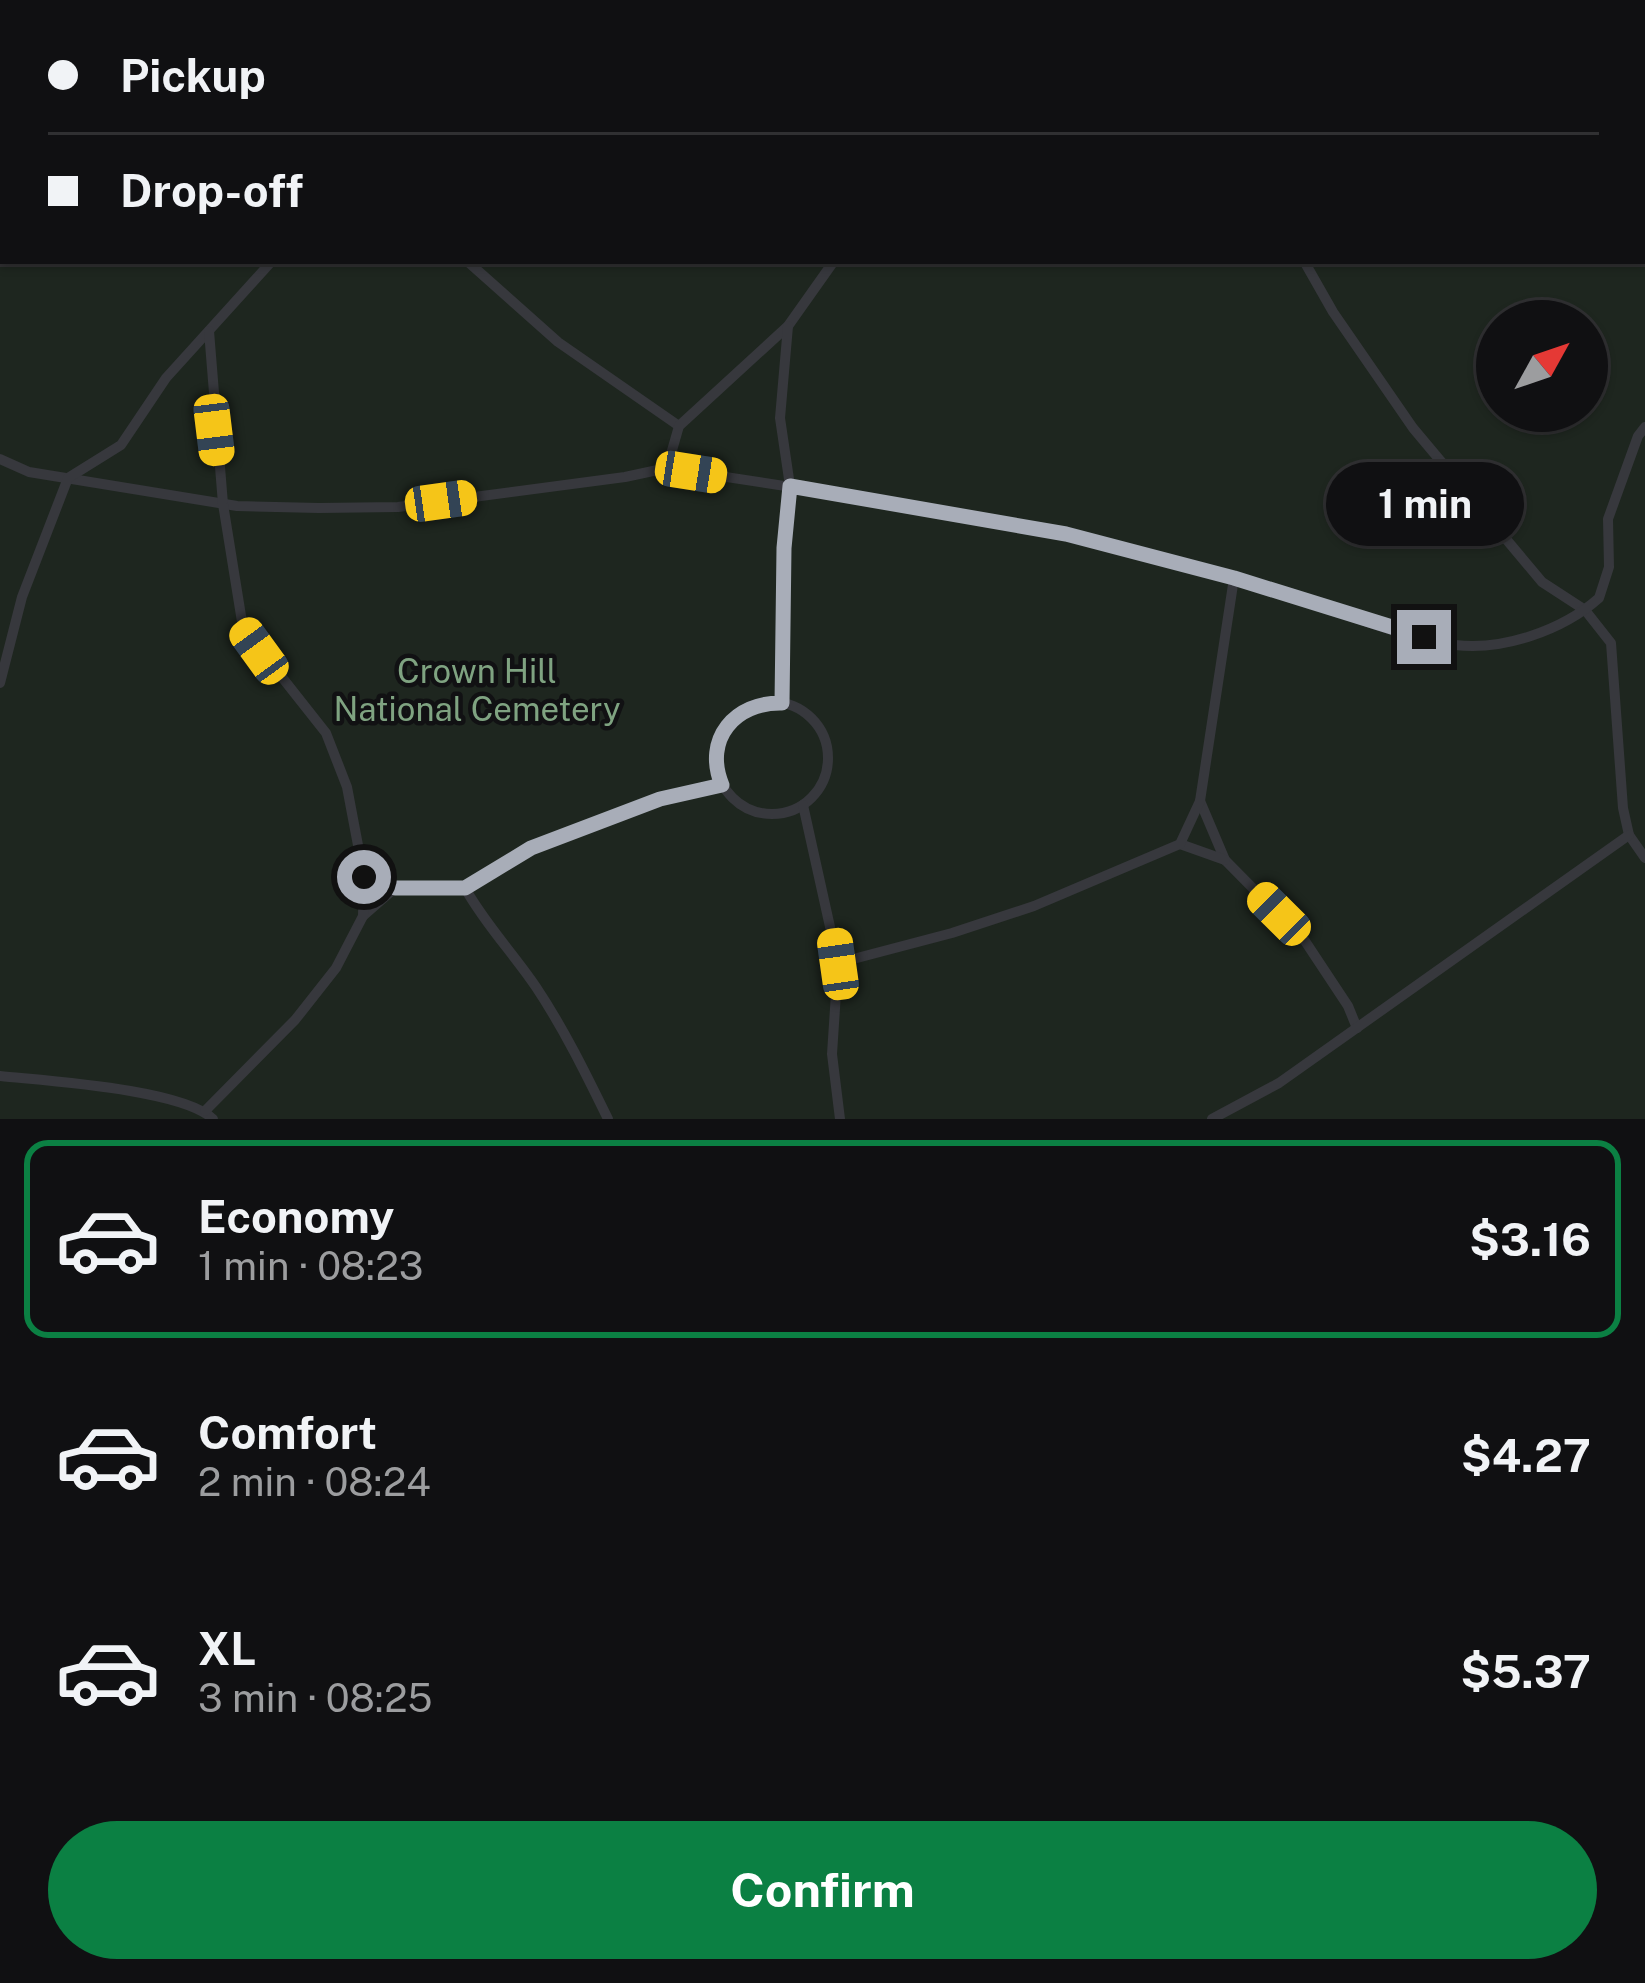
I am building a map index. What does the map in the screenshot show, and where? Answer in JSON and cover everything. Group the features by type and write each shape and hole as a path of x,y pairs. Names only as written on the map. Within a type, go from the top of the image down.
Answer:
{"lane":[{"path":"0,682 22,596 68,478 121,446 166,378 269,264"},
{"path":"469,264 558,342 679,426"},
{"path":"667,468 679,426 788,326 832,264"},
{"path":"1306,264 1413,428 1542,582 1585,610 1611,644 1623,808 1629,835 1645,858"},
{"path":"782,703 790,486 780,418 788,326"},
{"path":"209,331 223,504 243,628 326,733 347,787 364,877 363,916"},
{"path":"0,459 29,472 223,504 398,507 667,468 1066,534 1234,578 1458,646 1504,644 1551,628 1599,598 1609,567 1609,519 1645,428"},
{"path":"838,964 1034,906 1180,844 1200,801 1234,578"},
{"path":"761,702 782,703 810,716 822,732 826,772 817,792 803,805 782,814 763,814 734,800 722,785 715,755 724,727 738,712 761,702"},
{"path":"364,877 395,888 465,888 531,848 660,799 722,785"},
{"path":"1200,801 1226,860 1305,941 1357,1028"},
{"path":"803,805 838,964 832,1054 840,1119"},
{"path":"1212,1119 1279,1083 1629,835"},
{"path":"1180,844 1226,860"},
{"path":"0,1076 150,1095 209,1115 337,968 363,916 395,888"},
{"path":"465,888 479,914 536,986 608,1119"}],"green space":[{"name":"Crown Hill National Cemetery","path":"0,264 1645,264 1645,1119 0,1119"}],"route":[{"path":"364,877 395,888 465,888 531,848 660,799 722,785 715,755 724,727 738,712 761,702 782,703 784,548 790,486 1066,534 1234,578 1424,637"}]}
